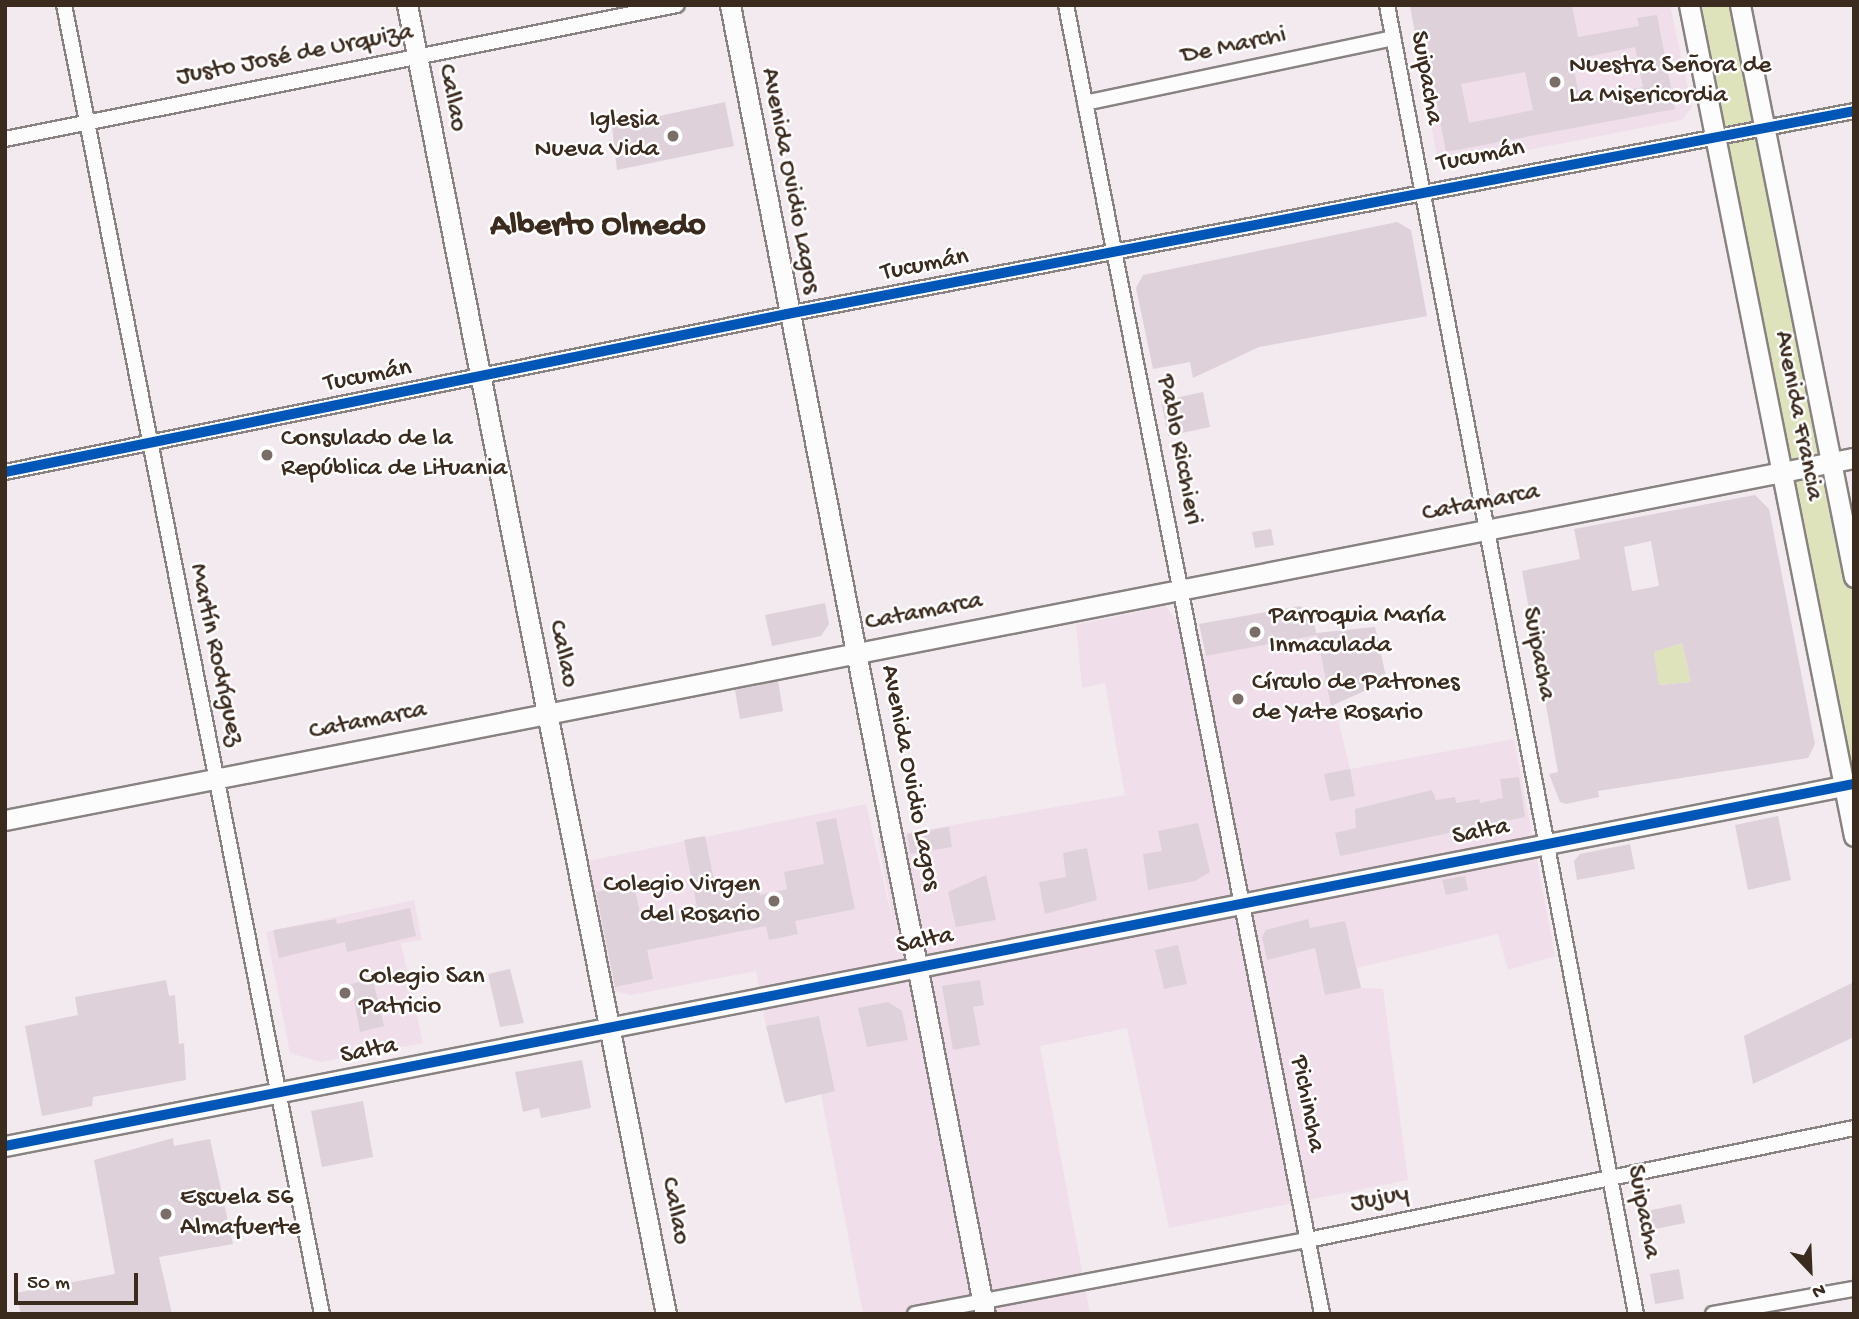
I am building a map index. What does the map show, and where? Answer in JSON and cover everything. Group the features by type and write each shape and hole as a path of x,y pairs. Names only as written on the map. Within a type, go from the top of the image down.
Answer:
{"main road":[{"name":"Callao","path":"407,5 479,378 612,1027 666,1314"},
{"name":"Avenida Ovidio Lagos","path":"730,5 787,314 920,967 984,1307"},
{"name":"Avenida Francia","path":"1689,5 1782,472 1849,785 1854,836"},
{"name":"Avenida Francia","path":"1740,5 1854,577"},
{"name":"Catamarca","path":"5,820 1854,458"},
{"name":"Salta","path":"5,1146 1849,785"}],"street":[{"name":"Martín Rodríguez","path":"64,5 147,444 280,1092 322,1314"},
{"name":"Justo José de Urquiza","path":"5,139 677,5"},
{"name":"Pablo Ricchieri","path":"1066,5 1242,904"},
{"name":"Suipacha","path":"1387,5 1420,192 1549,843 1636,1314"},
{"name":"De Marchi","path":"1085,103 1393,38"},
{"name":"Tucumán","path":"5,472 787,314 1115,253 1714,135 1854,111"},
{"name":"Pichincha","path":"1242,904 1322,1314"},
{"name":"Jujuy","path":"915,1314 984,1307 1854,1128"},
{"path":"1713,1314 1854,1289"}],"shaded area":[{"name":"Nuestra Señora de La Misericordia","path":"1410,5 1670,5 1692,107 1682,120 1451,165 1437,157"},
{"path":"1165,606 1206,656 1305,637 1315,626 1350,769 1514,739 1555,956 1508,970 1498,934 1357,968 1361,988 1383,989 1408,1180 1169,1228 1127,1028 1040,1046 1090,1314 863,1314 821,1094 835,1091 819,1016 766,1026 756,971 631,995 615,991 588,861 866,804 894,928 878,838 1125,795 1105,683 1082,688 1076,625"},
{"name":"Colegio San Patricio","path":"414,900 422,940 401,943 423,1043 321,1062 290,1053 266,932"}],"green space":[{"path":"1689,5 1740,5 1854,577 1854,836"},
{"path":"1682,643 1691,682 1658,685 1654,652"}],"building":[{"name":"Nuestra Señora de La Misericordia","path":"1410,5 1572,5 1578,37 1639,26 1637,18 1657,15 1675,109 1446,152 1428,55 1419,57","holes":["1635,47 1643,87 1580,100 1572,60","1525,72 1533,110 1469,123 1461,84"]},
{"name":"Iglesia Nueva Vida","path":"725,102 734,146 617,170 612,126"},
{"path":"1397,222 1411,230 1427,316 1259,347 1193,378 1190,362 1153,369 1136,288 1143,275"},
{"path":"1203,392 1210,427 1168,436 1161,401"},
{"path":"1755,495 1769,509 1815,744 1808,758 1598,791 1599,797 1566,804 1560,802 1549,774 1558,772 1522,571 1580,559 1574,529","holes":["1651,541 1659,586 1632,591 1624,547","1682,643 1691,682 1659,685 1654,652"]},
{"path":"1271,529 1274,545 1255,548 1252,532"},
{"path":"825,603 829,624 821,636 772,646 765,615"},
{"path":"1300,606 1311,612 1316,633 1375,627 1387,681 1331,706 1317,635 1206,656 1199,624"},
{"path":"778,681 783,711 740,719 735,690"},
{"path":"1350,769 1355,796 1330,801 1324,774"},
{"path":"1519,777 1525,817 1340,856 1335,833 1356,828 1355,809 1432,790 1436,800 1455,797 1456,803 1479,799 1480,803 1503,798 1500,779"},
{"path":"1778,816 1791,880 1748,890 1735,825"},
{"name":"Colegio Virgen del Rosario","path":"836,818 855,909 795,921 798,934 769,940 766,926 647,950 653,979 615,987 596,892 634,884 641,918 697,907 684,840 705,836 715,885 756,877 760,895 787,889 784,872 824,864 816,822"},
{"path":"1198,823 1210,872 1195,881 1148,890 1143,854 1162,851 1158,831"},
{"path":"949,827 952,847 910,854 907,834"},
{"path":"1630,844 1635,869 1577,880 1574,861 1580,854"},
{"path":"1087,848 1097,900 1045,914 1039,882 1066,877 1063,853"},
{"path":"986,875 996,920 956,927 948,892"},
{"path":"1465,876 1468,890 1446,895 1442,880"},
{"path":"410,908 416,936 347,952 345,942 279,958 273,930 336,919 337,924"},
{"path":"1308,919 1310,928 1345,921 1361,988 1325,995 1315,948 1267,960 1262,937 1266,930"},
{"path":"1178,945 1187,984 1164,989 1155,950"},
{"path":"510,969 524,1023 500,1027 488,974"},
{"path":"166,980 169,996 175,995 179,1044 184,1043 186,1080 93,1097 92,1106 42,1116 25,1026 78,1015 75,997"},
{"path":"373,980 384,1026 360,1032 351,984"},
{"path":"980,980 984,1005 973,1007 980,1045 953,1050 942,986"},
{"path":"1854,982 1854,1037 1753,1084 1744,1036"},
{"path":"888,1002 902,1011 908,1040 867,1047 858,1008"},
{"path":"819,1016 835,1091 785,1103 766,1026"},
{"path":"582,1060 591,1108 541,1118 539,1108 523,1112 515,1072"},
{"path":"363,1101 373,1157 322,1167 311,1111"},
{"name":"Escuela 56 Almafuerte","path":"173,1138 174,1146 210,1139 233,1244 159,1257 172,1314 21,1314 16,1293 115,1274 94,1160"},
{"path":"1681,1204 1685,1223 1641,1232 1637,1213"},
{"path":"1679,1269 1684,1299 1655,1304 1650,1274"}],"cycle path":[{"path":"5,472 787,314 1854,111"},
{"path":"5,1146 1854,784"}],"place":[{"name":"Nuestra Señora de La Misericordia","path":"1555,82"},
{"name":"Iglesia Nueva Vida","path":"673,136"},
{"name":"Consulado de la República de Lituania","path":"267,455"},
{"name":"Parroquia María Inmaculada","path":"1255,632"},
{"name":"Círculo de Patrones de Yate Rosario","path":"1238,699"},
{"name":"Colegio Virgen del Rosario","path":"774,901"},
{"name":"Colegio San Patricio","path":"345,993"},
{"name":"Escuela 56 Almafuerte","path":"166,1214"}],"district":[{"name":"Alberto Olmedo","path":"598,228"}]}
